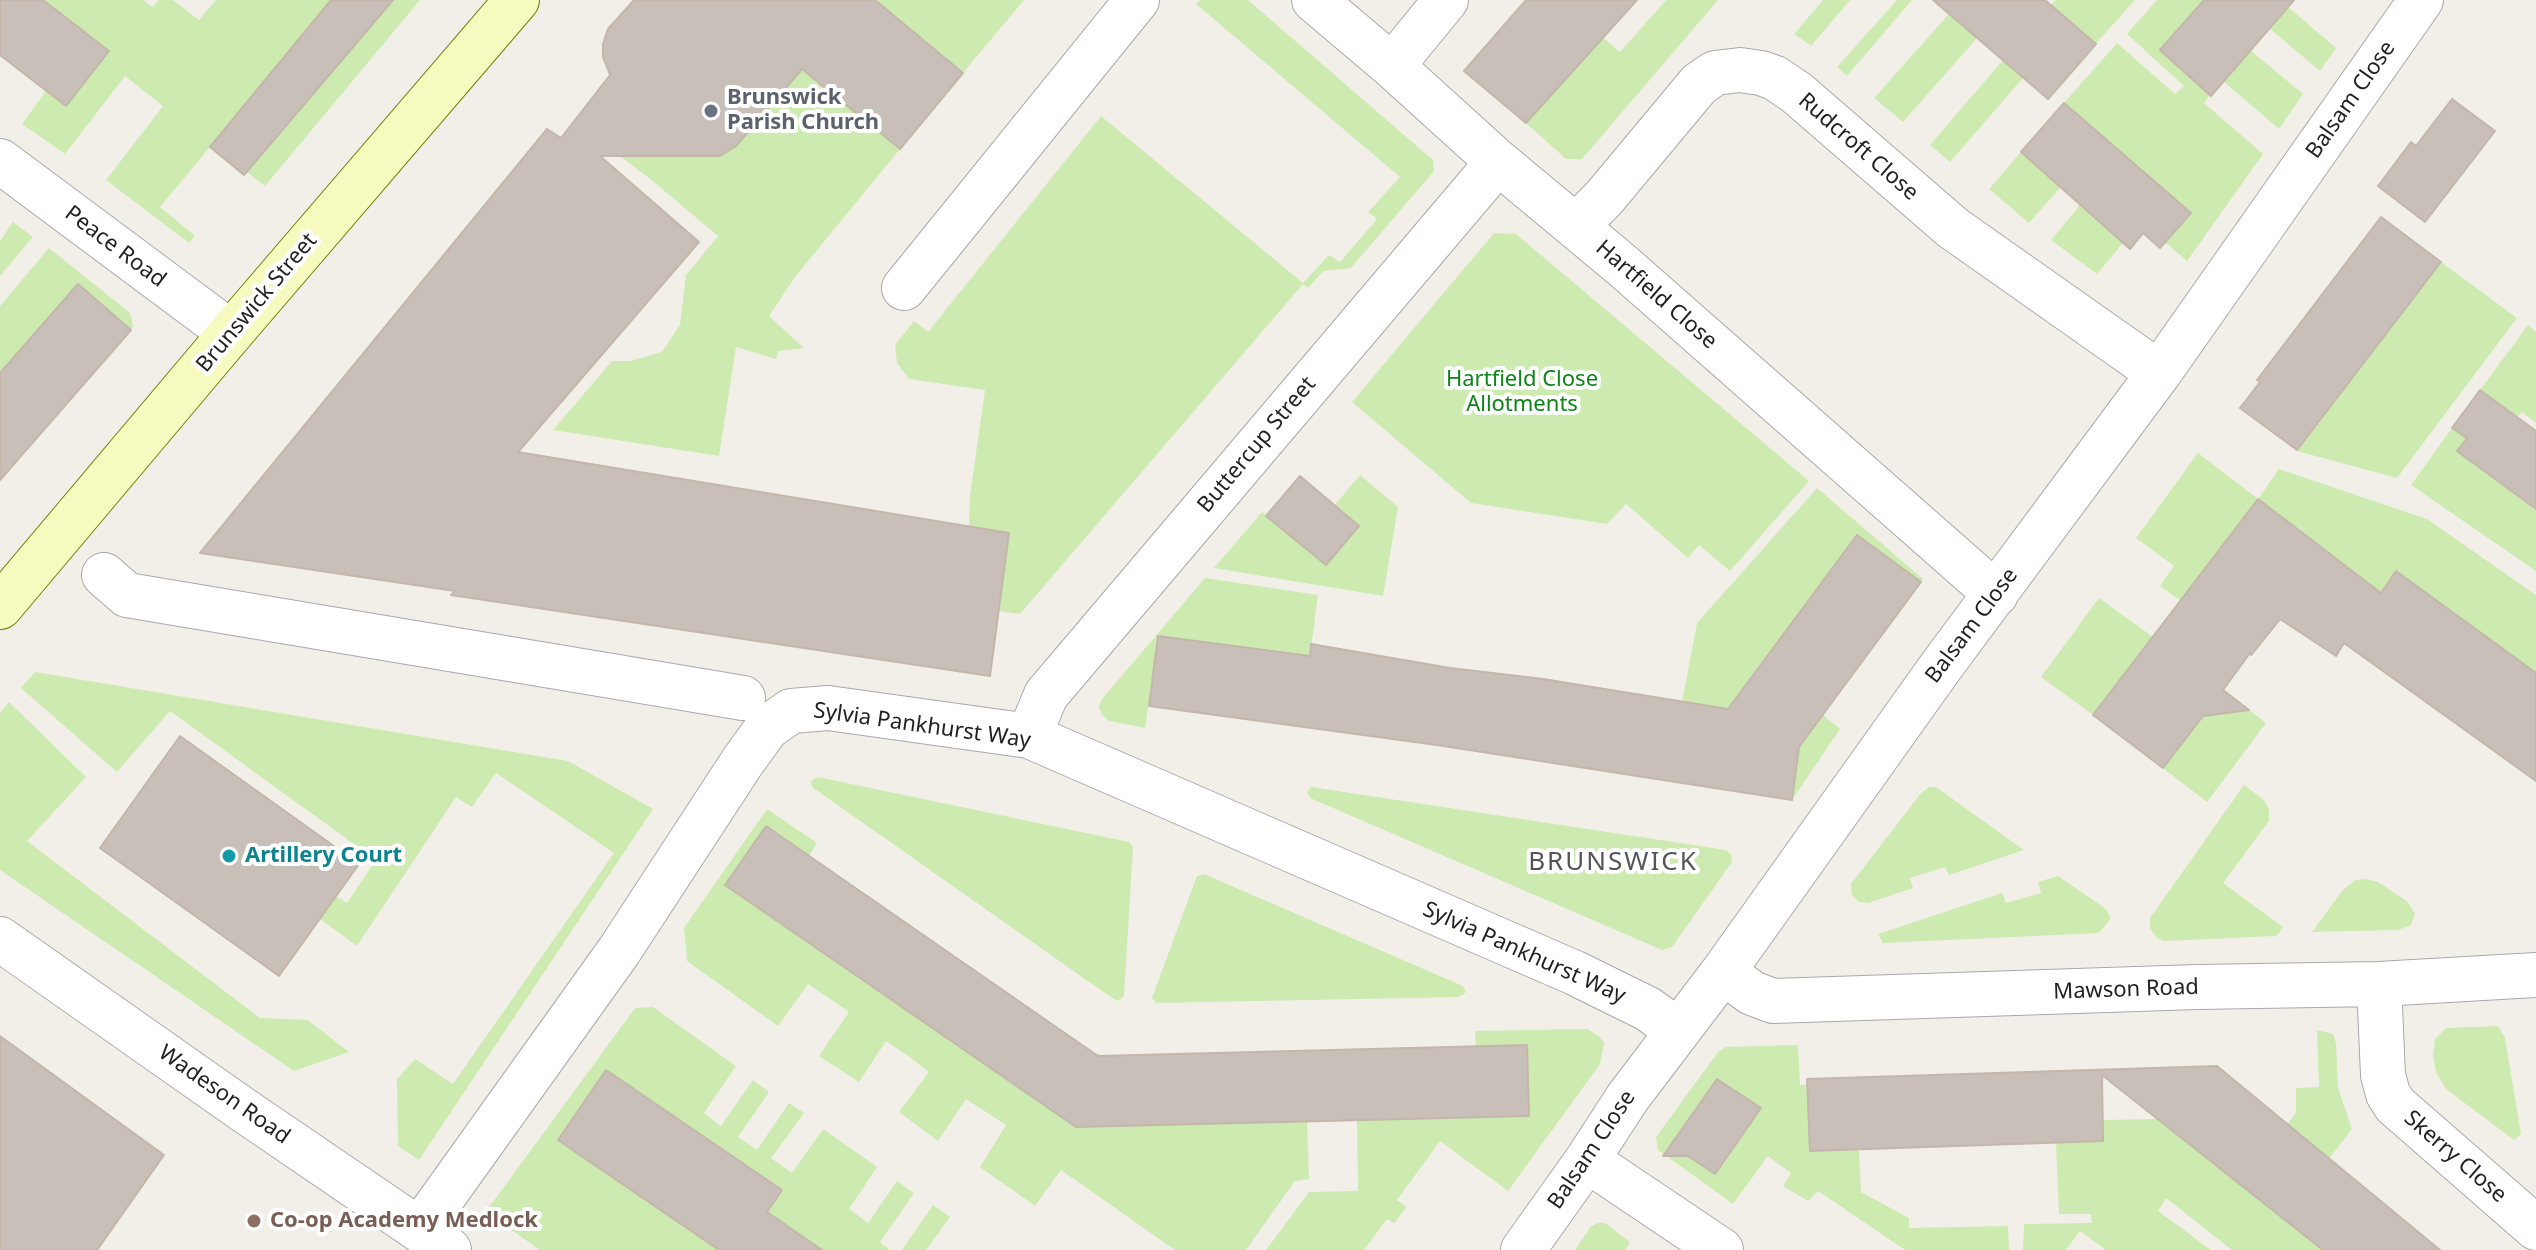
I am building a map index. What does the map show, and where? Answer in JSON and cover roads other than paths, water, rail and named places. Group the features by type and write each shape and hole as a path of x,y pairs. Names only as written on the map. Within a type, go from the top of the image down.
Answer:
{"street":[{"name":"Brunswick Street","path":"0,607 517,0"},
{"path":"904,288 1137,0"},
{"name":"Hartfield Close","path":"1314,0 1996,594"},
{"path":"1392,66 1446,0"},
{"name":"Balsam Close","path":"1523,1250 1628,1097 1723,972 1942,665 2159,373 2421,0"},
{"name":"Rudcroft Close","path":"1576,226 1604,198 1699,84 1715,73 1740,70 1761,73 1775,78 1797,93 1953,228 2159,373"},
{"name":"Peace Road","path":"0,161 231,333"},
{"name":"Buttercup Street","path":"1029,736 1046,695 1498,162"},
{"path":"104,575 127,595 743,698"},
{"name":"Sylvia Pankhurst Way","path":"435,1240 743,761 767,728 791,711 828,708 1029,736 1575,973 1648,1009 1677,1030"},
{"name":"Wadeson Road","path":"0,939 435,1240"},
{"name":"Mawson Road","path":"1723,972 1752,993 1773,1001 2379,984 2536,975"},
{"name":"Skerry Close","path":"2379,984 2383,1075 2388,1094 2395,1105 2536,1228"},
{"path":"1587,1160 1721,1250"}],"place":[{"name":"Brunswick Parish Church","path":"711,111"},
{"name":"Artillery Court","path":"229,856"},
{"name":"Co-op Academy Medlock","path":"254,1221"}],"district":[{"name":"BRUNSWICK","path":"1613,863"}],"park label":[{"name":"Hartfield Close Allotments","path":"1522,392"}]}
